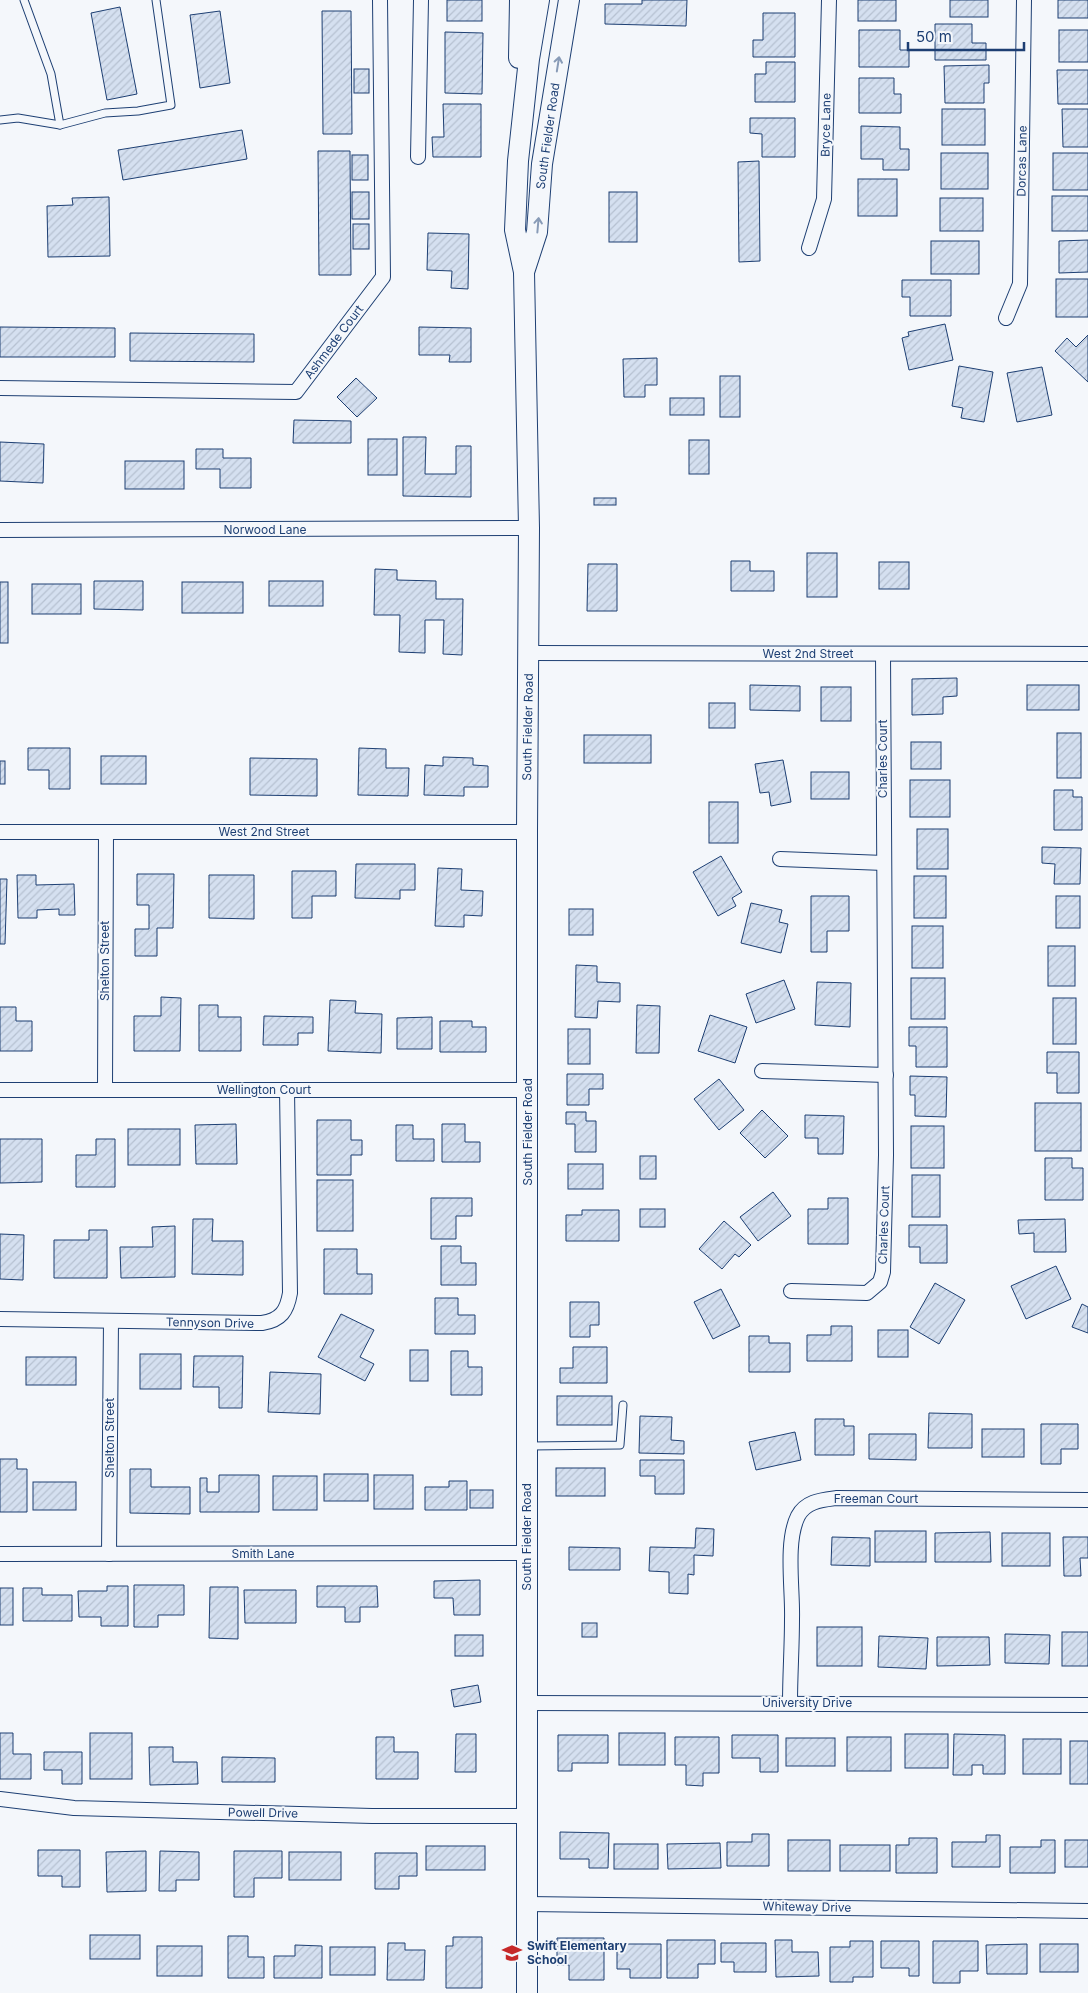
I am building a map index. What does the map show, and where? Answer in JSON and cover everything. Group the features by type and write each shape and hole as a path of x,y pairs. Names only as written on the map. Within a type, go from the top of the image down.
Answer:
{"main road":[{"path":"518,161 520,0"},
{"name":"South Fielder Road","path":"527,1993 527,832 529,528 524,272 515,230 518,161 529,59 539,0"},
{"name":"South Fielder Road","path":"524,272 538,232 542,164 569,0"}],"street":[{"name":"Ashmede Court","path":"0,388 296,392 383,277 380,0"},
{"path":"418,157 421,0"},
{"name":"Bryce Lane","path":"809,248 824,200 829,0"},
{"name":"Dorcas Lane","path":"1006,318 1020,284 1024,0"},
{"name":"Norwood Lane","path":"0,530 529,528"},
{"name":"West 2nd Street","path":"529,653 1088,654"},
{"name":"Charles Court","path":"792,1291 867,1293 880,1282 883,1272 886,1075 883,654"},
{"name":"West 2nd Street","path":"0,832 527,832"},
{"name":"Shelton Street","path":"105,1090 106,832"},
{"path":"780,859 884,863"},
{"path":"762,1071 886,1075"},
{"name":"Wellington Court","path":"0,1090 528,1090"},
{"name":"Tennyson Drive","path":"0,1319 262,1324 273,1321 288,1306 290,1293 287,1090"},
{"name":"Shelton Street","path":"109,1554 111,1321"},
{"name":"Freeman Court","path":"790,1703 791,1537 798,1516 813,1501 838,1498 1088,1500"},
{"name":"Smith Lane","path":"0,1554 527,1553"},
{"name":"University Drive","path":"526,1703 1088,1705"},
{"name":"Powell Drive","path":"0,1799 74,1808 372,1816 526,1816"},
{"name":"Whiteway Drive","path":"527,1904 1088,1911"}],"lane":[{"path":"24,0 51,74 60,125"},
{"path":"0,120 18,118 60,125 105,113 138,111 171,105 156,0"},
{"path":"527,1446 620,1446 622,1406"}],"building":[{"path":"447,0 482,0 482,21 447,21"},
{"path":"642,0 687,0 686,26 605,24 605,4 642,4"},
{"path":"858,0 896,0 896,21 858,21"},
{"path":"950,0 988,0 988,17 950,17"},
{"path":"1058,0 1088,0 1088,18 1058,18"},
{"path":"120,7 137,94 107,100 91,13"},
{"path":"220,11 230,83 200,88 190,15"},
{"path":"322,11 351,11 352,134 323,134"},
{"path":"763,13 795,13 795,57 753,57 753,40 763,40"},
{"path":"935,24 972,24 972,43 986,43 986,60 935,60"},
{"path":"859,30 900,30 900,50 909,50 909,67 859,67"},
{"path":"1059,30 1088,30 1088,62 1059,62"},
{"path":"445,32 483,33 482,94 445,93"},
{"path":"766,62 795,62 795,102 755,102 755,74 766,74"},
{"path":"989,65 989,83 984,83 984,103 945,103 944,66"},
{"path":"354,69 369,69 369,93 354,93"},
{"path":"1057,70 1088,70 1088,104 1058,104"},
{"path":"859,78 894,78 894,94 901,94 901,113 859,113"},
{"path":"443,104 481,104 481,157 433,157 432,137 444,137"},
{"path":"942,109 985,109 985,145 942,145"},
{"path":"1062,109 1088,109 1088,147 1063,147"},
{"path":"750,118 795,118 795,157 762,157 762,134 750,133"},
{"path":"861,126 900,127 900,149 909,149 909,170 883,170 883,159 861,159"},
{"path":"242,130 247,159 123,180 118,150"},
{"path":"318,151 350,151 351,275 319,275"},
{"path":"941,153 988,153 988,189 941,189"},
{"path":"1053,153 1088,153 1088,190 1053,190"},
{"path":"352,155 368,155 368,180 352,180"},
{"path":"759,161 760,261 739,262 738,162"},
{"path":"858,179 897,179 897,216 858,216"},
{"path":"352,192 369,192 369,219 352,219"},
{"path":"609,192 637,192 637,242 609,242"},
{"path":"1052,196 1088,196 1088,231 1052,231"},
{"path":"109,197 110,256 48,257 47,206 73,205 72,198"},
{"path":"940,198 983,198 983,231 940,231"},
{"path":"353,224 369,224 369,249 353,249"},
{"path":"428,233 469,234 468,289 451,288 452,271 427,270"},
{"path":"1088,240 1088,272 1059,273 1059,241"},
{"path":"931,241 979,241 979,274 931,274"},
{"path":"1056,279 1088,279 1088,317 1056,317"},
{"path":"902,280 951,280 951,316 910,316 910,297 902,297"},
{"path":"945,324 953,360 909,370 902,338 909,336 908,332"},
{"path":"0,327 115,328 115,357 0,357"},
{"path":"419,327 471,328 471,362 449,362 450,355 419,355"},
{"path":"130,333 254,334 254,362 130,361"},
{"path":"1088,335 1088,382 1055,351 1067,338 1076,347"},
{"path":"657,358 657,385 645,385 645,397 624,397 623,359"},
{"path":"959,366 993,372 984,422 961,418 963,408 952,406"},
{"path":"1042,367 1052,415 1017,422 1007,373"},
{"path":"720,376 740,376 740,417 720,417"},
{"path":"356,378 377,398 357,417 337,397"},
{"path":"670,398 704,398 704,415 670,415"},
{"path":"294,420 351,421 351,443 293,443"},
{"path":"403,437 426,437 425,474 456,474 456,446 471,446 471,497 403,496"},
{"path":"368,439 397,439 397,475 368,475"},
{"path":"689,440 709,440 709,474 689,474"},
{"path":"0,442 44,444 43,483 0,481"},
{"path":"196,449 223,449 223,458 251,458 251,488 220,488 220,469 196,469"},
{"path":"125,461 184,461 184,489 125,489"},
{"path":"594,498 616,498 616,505 594,505"},
{"path":"807,553 837,553 837,597 807,597"},
{"path":"731,561 750,561 750,571 774,571 774,591 731,591"},
{"path":"879,562 909,562 909,589 879,589"},
{"path":"588,564 617,564 617,611 587,611"},
{"path":"375,569 397,570 397,580 436,581 436,599 463,599 462,655 443,654 444,620 425,620 425,653 399,652 400,615 374,615"},
{"path":"94,581 143,581 143,610 94,609"},
{"path":"269,581 323,581 323,606 269,606"},
{"path":"0,582 8,582 8,643 0,643"},
{"path":"182,582 243,582 243,613 182,613"},
{"path":"32,584 81,584 81,614 32,614"},
{"path":"957,678 957,696 943,697 943,714 912,715 912,679"},
{"path":"750,685 800,686 800,711 750,710"},
{"path":"1027,685 1079,685 1079,710 1027,710"},
{"path":"821,687 851,687 851,721 821,721"},
{"path":"709,703 735,703 735,728 709,728"},
{"path":"1057,733 1081,733 1081,778 1057,778"},
{"path":"584,735 651,735 651,763 584,763"},
{"path":"911,742 941,742 941,769 911,769"},
{"path":"28,748 70,748 70,789 49,789 49,770 28,770"},
{"path":"359,748 386,749 386,768 409,768 408,796 358,795"},
{"path":"101,756 146,756 146,784 101,784"},
{"path":"443,757 473,758 473,765 488,766 488,787 464,787 464,796 424,795 425,765 443,766"},
{"path":"250,758 317,759 317,796 250,795"},
{"path":"783,760 791,802 771,806 769,792 760,793 755,764"},
{"path":"0,761 5,761 5,784 0,784"},
{"path":"811,772 849,772 849,799 811,799"},
{"path":"910,780 950,780 950,817 910,817"},
{"path":"1054,790 1073,790 1073,797 1082,797 1082,830 1054,830"},
{"path":"709,802 738,802 738,843 709,843"},
{"path":"917,829 948,829 948,869 917,869"},
{"path":"1042,847 1081,848 1080,884 1054,884 1055,864 1042,863"},
{"path":"721,856 742,892 732,898 736,906 718,916 693,872"},
{"path":"356,864 415,864 415,890 400,890 400,899 355,898"},
{"path":"438,868 462,869 461,890 483,891 482,916 464,915 464,927 435,926"},
{"path":"292,871 336,871 336,896 312,896 312,918 292,918"},
{"path":"137,874 174,874 173,928 157,928 157,956 135,956 135,929 149,929 149,905 137,905"},
{"path":"17,875 36,875 36,885 74,884 75,915 59,915 59,909 37,910 37,918 18,918"},
{"path":"209,875 254,875 254,919 209,918"},
{"path":"914,876 946,876 946,918 914,918"},
{"path":"0,879 7,879 5,944 0,944"},
{"path":"811,896 849,896 849,931 827,931 827,952 811,952"},
{"path":"1056,896 1080,896 1080,928 1056,928"},
{"path":"751,903 782,910 779,922 788,924 781,953 741,943"},
{"path":"569,909 593,909 593,935 569,935"},
{"path":"912,926 943,926 943,968 912,968"},
{"path":"1048,946 1075,946 1075,986 1048,986"},
{"path":"576,965 597,966 597,982 620,983 620,1002 598,1001 597,1018 575,1017"},
{"path":"911,978 945,978 945,1019 911,1019"},
{"path":"784,980 795,1009 756,1023 746,994"},
{"path":"817,982 851,983 850,1027 815,1025"},
{"path":"161,997 181,998 180,1051 134,1051 134,1016 161,1016"},
{"path":"1053,998 1076,998 1076,1044 1053,1044"},
{"path":"330,1000 356,1001 355,1013 382,1014 381,1053 328,1051"},
{"path":"199,1005 218,1005 218,1017 241,1017 241,1051 199,1051"},
{"path":"637,1005 660,1006 659,1053 636,1053"},
{"path":"0,1007 16,1007 16,1021 32,1021 32,1051 0,1051"},
{"path":"710,1015 747,1027 735,1063 698,1051"},
{"path":"264,1016 313,1017 313,1033 298,1033 298,1045 263,1045"},
{"path":"432,1017 432,1049 397,1049 397,1018"},
{"path":"440,1021 472,1021 472,1027 486,1027 486,1052 440,1052"},
{"path":"909,1027 947,1027 947,1067 916,1067 916,1046 909,1046"},
{"path":"568,1029 590,1029 590,1064 568,1064"},
{"path":"1047,1052 1079,1052 1079,1093 1057,1093 1057,1073 1047,1073"},
{"path":"567,1074 603,1074 603,1089 589,1089 589,1105 567,1105"},
{"path":"910,1076 947,1077 946,1117 915,1116 915,1095 910,1095"},
{"path":"719,1079 744,1110 719,1130 694,1099"},
{"path":"1035,1103 1081,1103 1081,1151 1035,1151"},
{"path":"762,1110 788,1136 765,1158 740,1133"},
{"path":"566,1112 586,1112 586,1121 596,1121 596,1152 575,1152 575,1124 566,1124"},
{"path":"805,1115 844,1116 843,1154 818,1154 818,1138 805,1138"},
{"path":"317,1120 351,1120 351,1140 362,1140 362,1155 351,1155 351,1175 317,1175"},
{"path":"236,1124 237,1164 196,1164 195,1125"},
{"path":"442,1124 465,1124 465,1142 480,1142 480,1162 442,1162"},
{"path":"396,1125 413,1125 413,1139 434,1139 434,1161 396,1161"},
{"path":"911,1126 944,1126 944,1168 911,1168"},
{"path":"128,1129 180,1129 180,1165 128,1165"},
{"path":"0,1139 42,1139 42,1182 0,1183"},
{"path":"96,1139 115,1139 115,1187 76,1187 76,1155 96,1155"},
{"path":"640,1156 656,1156 656,1179 640,1179"},
{"path":"1045,1158 1072,1158 1072,1168 1083,1168 1083,1200 1045,1200"},
{"path":"568,1164 603,1164 603,1189 568,1189"},
{"path":"912,1175 940,1175 940,1217 912,1217"},
{"path":"317,1180 353,1180 353,1231 317,1231"},
{"path":"773,1192 791,1216 758,1241 740,1217"},
{"path":"431,1198 472,1198 472,1216 456,1216 456,1239 431,1239"},
{"path":"828,1198 848,1198 848,1244 808,1244 808,1209 828,1209"},
{"path":"640,1209 665,1209 665,1227 640,1227"},
{"path":"582,1210 619,1210 619,1241 566,1241 566,1215 582,1215"},
{"path":"193,1219 213,1219 212,1241 243,1241 243,1275 192,1274"},
{"path":"1065,1219 1066,1252 1034,1252 1034,1233 1019,1234 1018,1220"},
{"path":"724,1221 751,1245 739,1257 735,1254 722,1269 699,1249"},
{"path":"909,1225 947,1225 947,1263 920,1263 920,1247 909,1247"},
{"path":"175,1226 175,1277 121,1278 120,1247 153,1247 152,1227"},
{"path":"89,1230 107,1230 107,1278 54,1278 54,1240 89,1240"},
{"path":"0,1234 24,1235 23,1280 0,1279"},
{"path":"441,1246 461,1246 461,1263 476,1263 476,1285 441,1285"},
{"path":"324,1249 357,1249 357,1274 372,1274 372,1294 324,1294"},
{"path":"1056,1266 1071,1299 1026,1319 1011,1286"},
{"path":"935,1283 965,1300 939,1344 910,1327"},
{"path":"721,1289 740,1326 713,1339 694,1302"},
{"path":"435,1298 458,1298 458,1315 475,1315 475,1334 435,1334"},
{"path":"570,1302 599,1302 599,1325 590,1325 590,1337 570,1337"},
{"path":"1082,1304 1088,1307 1088,1333 1072,1327"},
{"path":"341,1314 374,1330 360,1357 374,1364 365,1381 318,1357"},
{"path":"831,1326 852,1326 852,1361 807,1361 807,1335 831,1335"},
{"path":"878,1330 908,1330 908,1357 878,1357"},
{"path":"749,1336 769,1336 769,1343 790,1343 790,1372 749,1372"},
{"path":"573,1347 607,1347 607,1383 560,1383 560,1368 573,1368"},
{"path":"410,1350 428,1350 428,1381 410,1381"},
{"path":"451,1351 468,1351 468,1367 482,1367 482,1395 451,1395"},
{"path":"140,1354 181,1354 181,1389 140,1389"},
{"path":"194,1356 243,1356 242,1408 219,1408 219,1387 193,1387"},
{"path":"26,1357 76,1357 76,1385 26,1385"},
{"path":"270,1372 321,1374 320,1414 268,1412"},
{"path":"557,1396 612,1396 612,1425 557,1425"},
{"path":"929,1413 972,1414 972,1448 928,1448"},
{"path":"640,1416 672,1417 671,1440 684,1441 684,1454 639,1453"},
{"path":"815,1419 844,1419 844,1426 854,1426 854,1455 815,1455"},
{"path":"1041,1424 1078,1424 1078,1449 1061,1449 1061,1464 1041,1464"},
{"path":"982,1429 1024,1429 1024,1457 982,1457"},
{"path":"795,1432 801,1460 756,1470 749,1442"},
{"path":"869,1434 916,1434 916,1460 869,1459"},
{"path":"0,1459 17,1459 17,1469 27,1469 27,1512 0,1512"},
{"path":"640,1460 684,1460 684,1494 655,1494 655,1476 640,1476"},
{"path":"556,1468 605,1468 605,1496 556,1496"},
{"path":"130,1469 151,1469 151,1487 190,1487 190,1514 130,1513"},
{"path":"324,1474 368,1474 368,1501 324,1501"},
{"path":"219,1475 259,1475 259,1512 200,1512 200,1478 207,1478 207,1492 219,1492"},
{"path":"374,1475 413,1475 413,1509 374,1509"},
{"path":"273,1476 317,1476 317,1510 273,1510"},
{"path":"449,1481 467,1481 467,1510 425,1510 425,1487 449,1487"},
{"path":"33,1482 76,1482 76,1510 33,1510"},
{"path":"470,1490 493,1490 493,1508 470,1508"},
{"path":"696,1528 714,1529 713,1556 694,1555 694,1575 688,1574 688,1594 669,1593 669,1572 649,1571 650,1547 695,1548"},
{"path":"875,1531 926,1531 926,1562 875,1562"},
{"path":"990,1532 991,1562 935,1562 935,1533"},
{"path":"1002,1533 1050,1533 1050,1566 1002,1566"},
{"path":"832,1537 870,1538 870,1566 831,1565"},
{"path":"1063,1537 1088,1537 1088,1558 1080,1558 1081,1576 1064,1576"},
{"path":"569,1547 620,1548 620,1570 569,1570"},
{"path":"480,1580 480,1615 454,1615 453,1598 434,1598 434,1581"},
{"path":"134,1585 184,1585 184,1615 158,1615 158,1627 134,1627"},
{"path":"107,1586 128,1586 128,1626 101,1626 101,1617 79,1617 78,1591 107,1591"},
{"path":"317,1586 377,1586 378,1607 360,1607 360,1622 345,1622 345,1607 317,1607"},
{"path":"210,1587 238,1587 238,1639 209,1638"},
{"path":"0,1588 13,1588 13,1625 0,1625"},
{"path":"23,1588 42,1588 42,1595 72,1595 72,1621 23,1621"},
{"path":"244,1590 296,1590 296,1623 245,1623"},
{"path":"582,1623 597,1623 597,1637 582,1637"},
{"path":"817,1627 862,1627 862,1666 817,1666"},
{"path":"1062,1632 1088,1632 1088,1666 1062,1666"},
{"path":"1005,1634 1050,1635 1049,1664 1005,1663"},
{"path":"455,1635 483,1635 483,1656 455,1656"},
{"path":"879,1636 928,1638 926,1669 878,1667"},
{"path":"937,1637 989,1637 990,1665 937,1666"},
{"path":"478,1685 481,1702 454,1707 451,1690"},
{"path":"0,1733 13,1733 13,1754 31,1754 31,1779 0,1779"},
{"path":"90,1733 132,1733 132,1779 90,1779"},
{"path":"619,1733 665,1733 665,1765 619,1765"},
{"path":"456,1734 476,1734 476,1772 455,1772"},
{"path":"905,1734 948,1734 948,1768 905,1768"},
{"path":"954,1734 1005,1735 1005,1774 983,1774 983,1765 972,1765 972,1775 953,1775"},
{"path":"558,1735 608,1735 608,1763 572,1763 572,1771 558,1771"},
{"path":"732,1735 778,1735 778,1772 760,1772 760,1758 732,1758"},
{"path":"376,1737 394,1737 394,1752 418,1752 418,1779 376,1779"},
{"path":"675,1737 719,1737 719,1773 703,1773 703,1786 686,1785 686,1765 675,1765"},
{"path":"847,1737 891,1737 891,1771 847,1771"},
{"path":"786,1738 835,1738 835,1766 786,1766"},
{"path":"1023,1739 1061,1739 1061,1774 1023,1774"},
{"path":"1070,1741 1088,1741 1088,1784 1070,1784"},
{"path":"149,1747 173,1747 173,1762 197,1762 198,1784 150,1785"},
{"path":"44,1752 82,1752 82,1784 62,1784 62,1770 44,1770"},
{"path":"222,1757 275,1758 275,1782 222,1782"},
{"path":"560,1832 609,1833 608,1868 589,1868 589,1859 560,1859"},
{"path":"752,1834 769,1834 769,1866 727,1866 727,1842 752,1842"},
{"path":"986,1835 1000,1835 1000,1867 952,1867 952,1842 986,1842"},
{"path":"909,1838 937,1838 937,1873 896,1873 896,1845 909,1845"},
{"path":"788,1840 830,1840 830,1871 788,1871"},
{"path":"1041,1840 1055,1840 1055,1873 1010,1873 1010,1847 1041,1847"},
{"path":"1065,1840 1088,1840 1088,1867 1065,1867"},
{"path":"720,1843 721,1868 668,1869 667,1844"},
{"path":"614,1844 658,1844 658,1869 614,1869"},
{"path":"840,1845 890,1845 890,1871 840,1871"},
{"path":"426,1846 485,1846 485,1870 426,1870"},
{"path":"38,1850 80,1850 80,1887 62,1887 62,1876 38,1876"},
{"path":"146,1851 146,1891 107,1892 106,1852"},
{"path":"160,1851 199,1852 199,1880 176,1880 176,1891 159,1891"},
{"path":"234,1851 282,1851 282,1878 254,1878 254,1897 234,1897"},
{"path":"289,1852 341,1852 341,1880 289,1880"},
{"path":"375,1853 417,1853 417,1876 399,1876 399,1889 375,1889"},
{"path":"90,1935 140,1935 140,1959 90,1959"},
{"path":"228,1936 248,1936 248,1957 264,1957 264,1978 228,1978"},
{"path":"453,1937 482,1937 482,1988 446,1988 446,1946 453,1946"},
{"path":"557,1938 604,1938 604,1980 569,1980 569,1965 557,1965"},
{"path":"667,1940 715,1940 715,1964 698,1964 698,1978 667,1978"},
{"path":"775,1940 792,1940 792,1952 818,1952 819,1976 776,1977"},
{"path":"850,1941 873,1941 873,1977 853,1977 853,1982 830,1982 830,1947 850,1947"},
{"path":"881,1941 919,1941 919,1976 909,1976 909,1968 881,1968"},
{"path":"933,1941 978,1941 978,1971 960,1971 960,1983 933,1983"},
{"path":"388,1943 405,1943 405,1950 425,1950 424,1980 387,1980"},
{"path":"721,1943 766,1943 766,1972 734,1972 734,1962 721,1962"},
{"path":"617,1944 661,1944 661,1978 630,1978 630,1969 617,1969"},
{"path":"1027,1944 1027,1974 987,1974 986,1945"},
{"path":"1040,1944 1078,1944 1078,1972 1040,1972"},
{"path":"295,1945 322,1946 322,1978 274,1978 274,1956 295,1956"},
{"path":"157,1946 202,1946 202,1976 157,1976"},
{"path":"330,1947 375,1947 375,1975 330,1975"}],"place":[{"name":"Swift Elementary School","path":"512,1953"}]}
